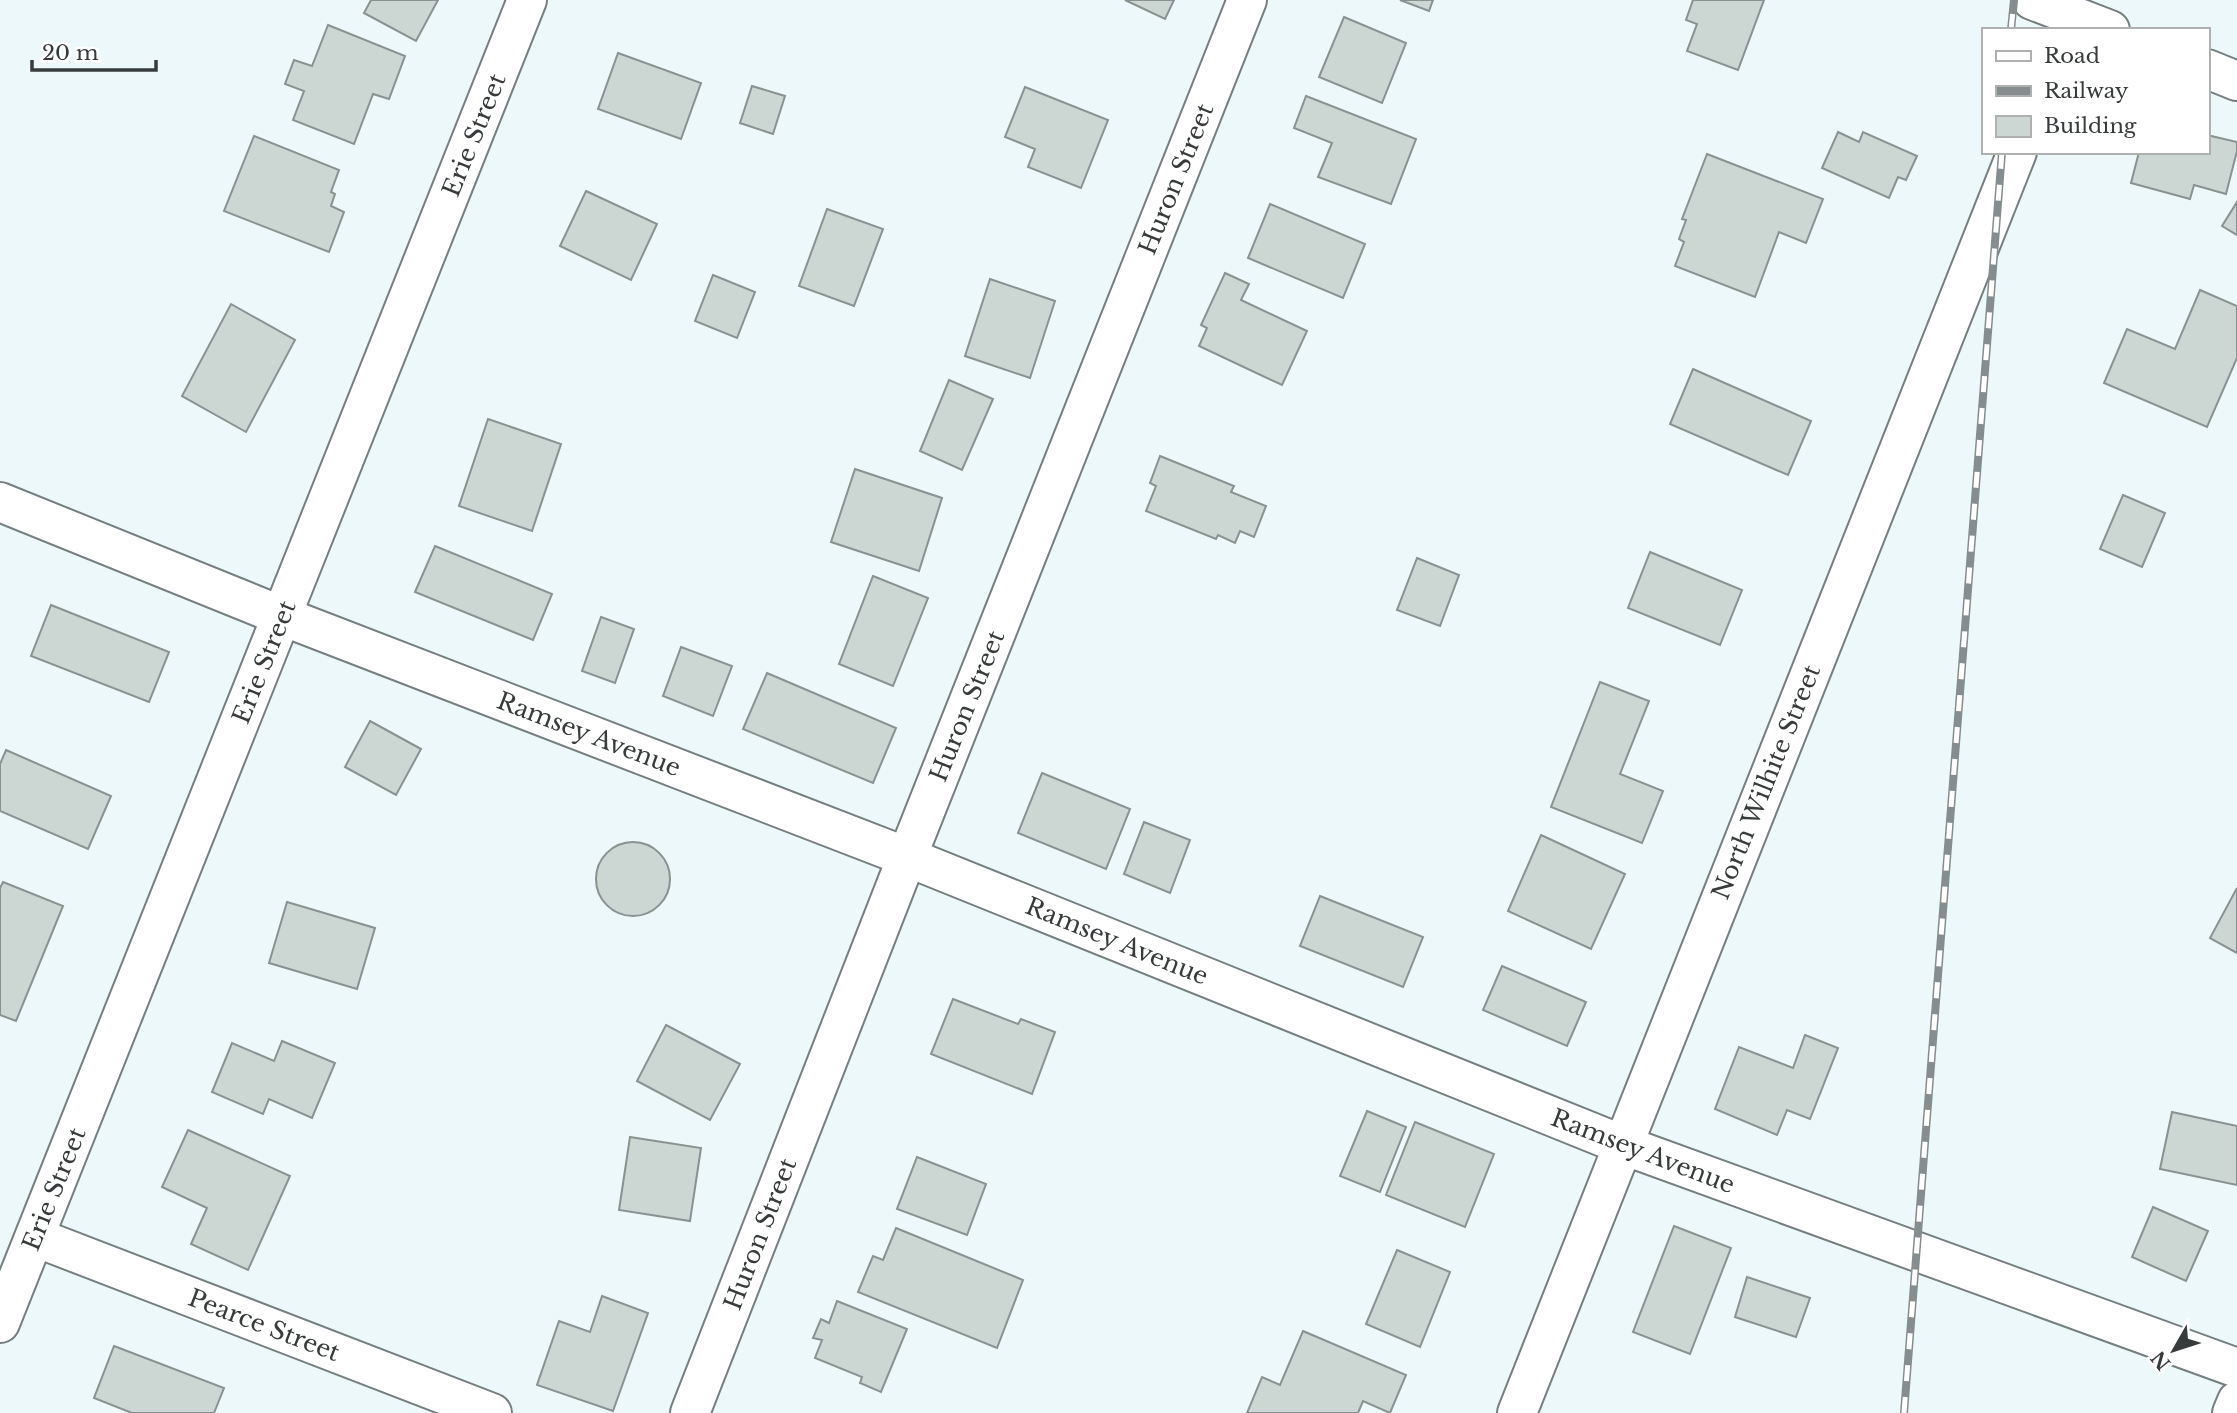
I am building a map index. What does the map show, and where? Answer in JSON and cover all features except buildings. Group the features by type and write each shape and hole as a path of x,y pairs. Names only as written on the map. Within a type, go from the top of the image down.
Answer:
{"street":[{"name":"Erie Street","path":"0,1323 527,0"},
{"name":"Huron Street","path":"690,1413 1247,0"},
{"path":"2032,0 2105,28"},
{"path":"2209,70 2237,81"},
{"name":"North Wilhite Street","path":"1517,1413 2016,154"},
{"name":"Ramsey Avenue","path":"0,502 282,616 907,857 1623,1145 2237,1368"},
{"name":"Pearce Street","path":"35,1237 492,1413"},
{"path":"2232,1413 2237,1401"}],"railway":[{"path":"2011,28 2014,0"},
{"path":"1904,1413 2002,154"}]}
